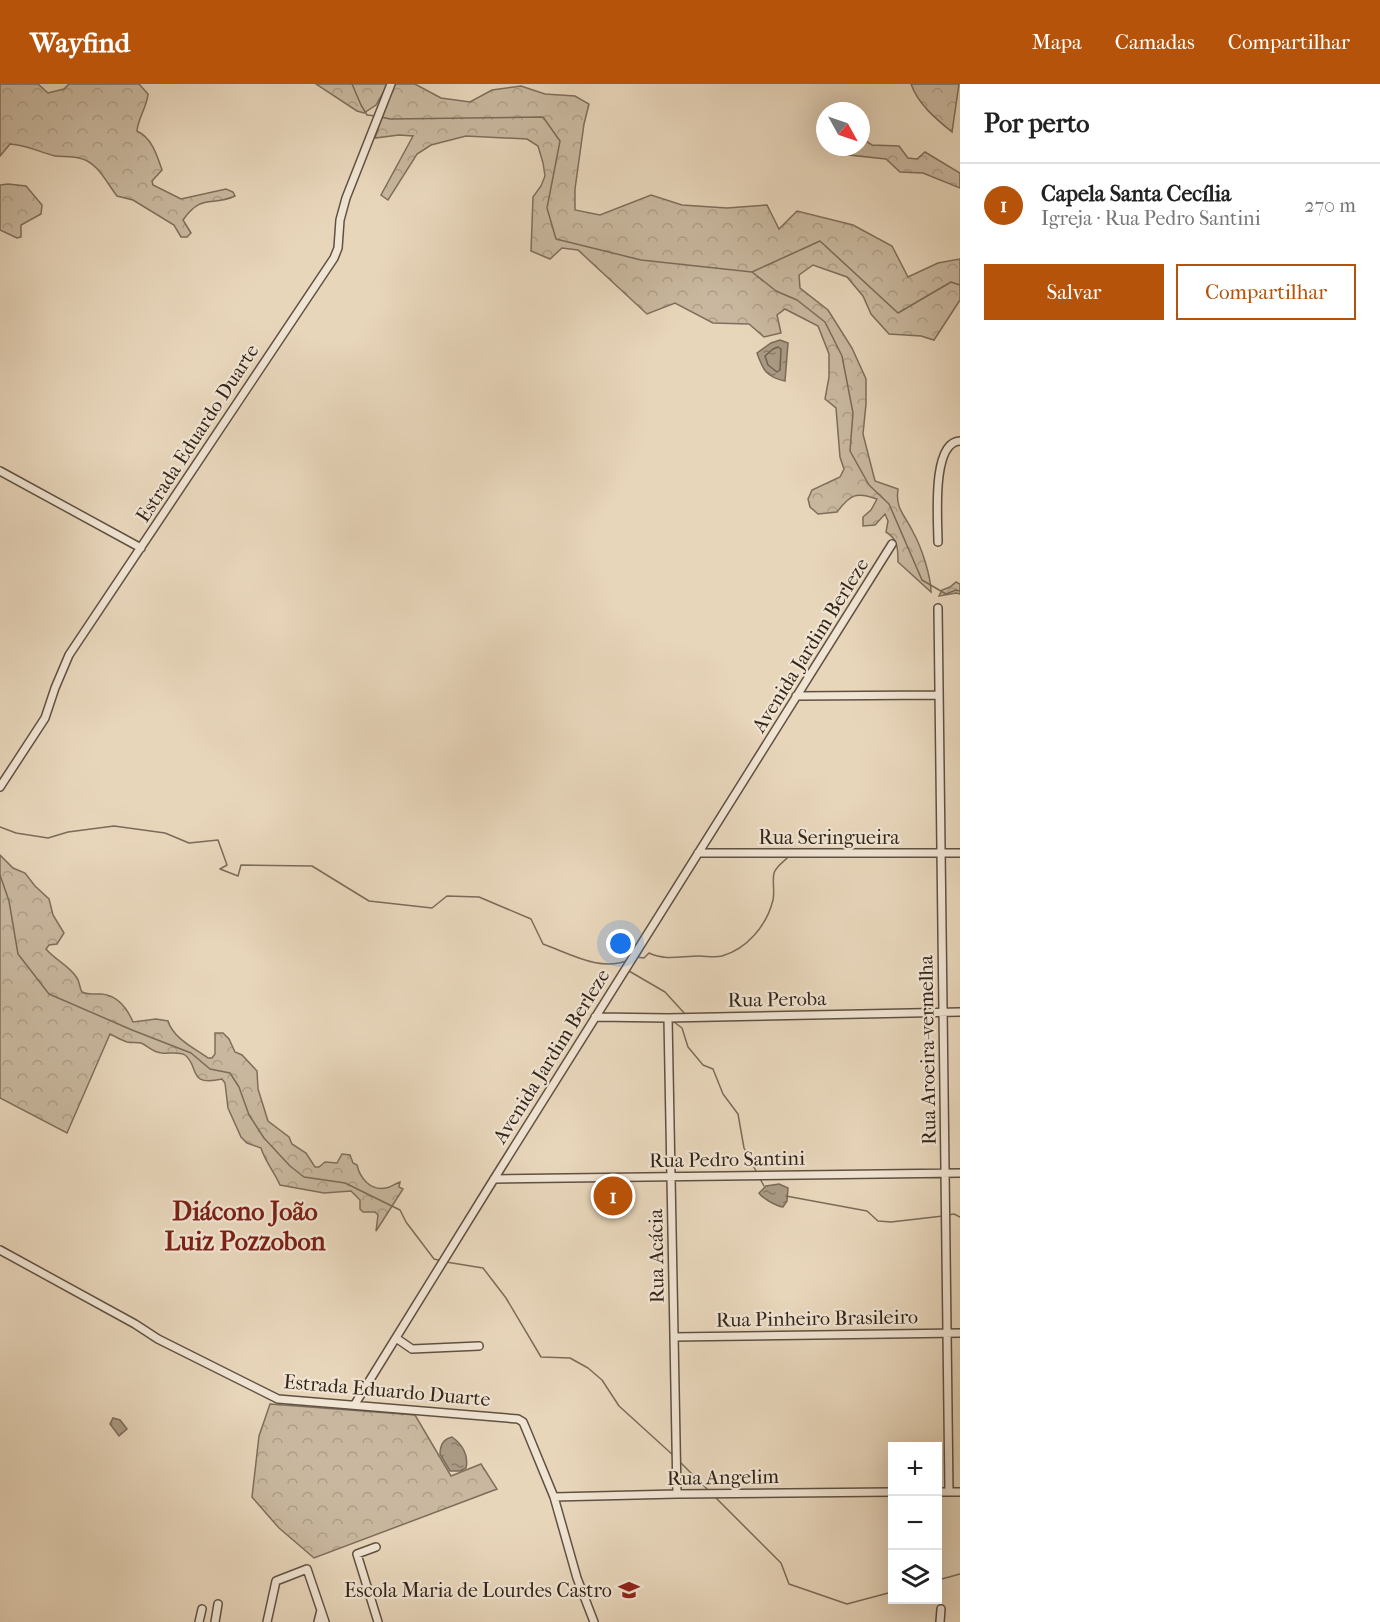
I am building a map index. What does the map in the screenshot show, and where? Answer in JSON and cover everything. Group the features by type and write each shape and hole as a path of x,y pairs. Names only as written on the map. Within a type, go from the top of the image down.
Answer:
{"street":[{"name":"Estrada Eduardo Duarte","path":"0,787 45,718 69,655 333,258 338,248 340,220 346,198 391,84"},
{"path":"938,542 939,472 947,447 954,441 960,441"},
{"path":"0,471 141,548"},
{"name":"Avenida Jardim Berleze","path":"355,1404 892,544"},
{"name":"Rua Aroeira-vermelha","path":"938,608 949,1492"},
{"path":"796,696 939,695"},
{"name":"Rua Seringueira","path":"698,853 960,853"},
{"name":"Rua Peroba","path":"595,1017 668,1018 960,1012"},
{"name":"Rua Acácia","path":"668,1018 677,1494"},
{"name":"Rua Pedro Santini","path":"494,1179 960,1173"},
{"name":"Estrada Eduardo Duarte","path":"0,1250 158,1339 268,1396 287,1401 355,1404 518,1419 523,1422 554,1497 577,1578 594,1622"},
{"name":"Rua Pinheiro Brasileiro","path":"674,1336 960,1333"},
{"path":"396,1338 412,1349 479,1346"},
{"name":"Rua Angelim","path":"554,1497 888,1492"},
{"path":"942,1492 960,1492"},
{"path":"376,1547 357,1554 378,1622"},
{"path":"267,1622 276,1581 307,1569 325,1622"},
{"path":"215,1622 218,1604"},
{"path":"199,1622 202,1609"},
{"path":"940,1622 941,1609"},
{"path":"318,1622 321,1610"}],"green space":[{"path":"0,84 38,84 48,93 64,89 69,84 139,84 148,94 137,131 150,142 162,170 152,181 153,185 181,199 226,189 233,192 235,196 196,206 183,220 191,233 187,237 181,237 174,225 133,200 117,196 101,173 86,160 55,156 10,144 0,156"},
{"path":"316,84 388,84 376,105 364,113 357,111"},
{"path":"393,84 415,84 441,98 470,102 492,90 521,86 545,94 575,96 589,104 575,189 575,210 600,215 651,195 682,205 727,208 767,205 779,229 797,211 853,225 892,246 908,277 938,263 960,259 960,300 934,340 921,336 889,334 871,314 863,296 847,277 813,265 799,275 800,288 828,310 852,348 866,379 863,434 875,481 898,489 899,507 922,553 931,592 898,562 895,541 886,532 888,521 885,514 875,525 863,526 863,517 871,510 877,499 864,495 854,496 837,512 818,514 810,507 808,499 812,490 840,477 844,469 840,457 836,408 825,399 829,377 829,354 818,326 785,309 777,315 781,333 764,337 749,324 713,323 675,303 647,314 578,250 562,248 550,259 531,251 533,197 545,176 538,146 527,139 466,136 431,145 417,154 388,200 381,195 413,136 375,138"},
{"path":"911,84 959,84 952,132 923,105"},
{"path":"870,144 899,146 908,158 917,159 925,152 960,173 960,188 923,173 900,172 886,159 858,156 870,156"},
{"path":"0,185 26,186 42,205 41,214 21,225 21,237 17,238 0,230"},
{"path":"956,582 960,584 960,594 939,596 942,590"},
{"path":"0,855 13,868 25,873 49,899 53,915 64,933 57,944 49,945 46,949 74,974 82,992 112,997 124,1007 133,1022 156,1019 168,1021 179,1038 208,1058 212,1058 215,1054 215,1033 223,1033 229,1039 235,1052 242,1055 257,1071 258,1089 268,1121 289,1137 292,1144 306,1153 315,1167 325,1162 337,1163 342,1154 350,1155 363,1179 375,1188 386,1188 400,1182 399,1187 403,1189 376,1231 378,1215 375,1212 363,1212 360,1209 360,1200 351,1191 324,1193 280,1185 261,1148 247,1143 241,1137 228,1108 225,1083 222,1079 211,1081 199,1078 183,1054 159,1053 141,1043 127,1042 110,1034 67,1133 0,1098"},
{"path":"270,1404 415,1415 451,1476 481,1464 497,1489 314,1558 279,1528 252,1497 259,1436"}],"water":[{"path":"780,340 788,343 785,381 766,372 757,353 771,343"},
{"path":"779,1184 788,1188 787,1201 783,1207 759,1193 766,1186"},
{"path":"113,1418 120,1420 127,1429 119,1436 110,1424"},
{"path":"452,1437 462,1446 466,1454 466,1468 460,1471 450,1471 440,1454 443,1443"}],"waterway":[{"path":"352,84 367,115 376,116"},
{"path":"381,117 390,119 543,117 560,141 547,208 556,239 641,260 752,272 820,241 898,313 951,282 960,285"},
{"path":"752,272 776,291 797,300 825,322 842,356 853,413 850,451 869,485 889,504 922,580 946,594 956,590 960,591"},
{"path":"0,827 16,833 48,838 68,832 114,826 165,833 189,843 218,840 227,865 220,869 238,876 241,865 312,866 369,901 432,908 447,896 479,897 531,919 543,944 596,963 607,964 629,960"},
{"path":"636,957 644,958 649,953 668,957 716,957 740,948 755,935 766,918 773,900 775,870 789,856"},
{"path":"0,875 9,901 18,954 49,994 191,1053 210,1069 230,1073 239,1087 249,1115 264,1138 290,1166 304,1177 345,1183 400,1210 406,1222 434,1259 442,1261"},
{"path":"629,971 665,992 686,1015"},
{"path":"676,1020 674,1022 682,1028 688,1047 703,1065 713,1069 723,1094 738,1114 744,1148 757,1173"},
{"path":"759,1177 764,1186"},
{"path":"786,1196 867,1211 878,1221 891,1222 943,1216"},
{"path":"948,1215 954,1214 960,1217"},
{"path":"446,1262 483,1268 506,1298 541,1357 570,1358 588,1368 602,1380 619,1406 674,1456"},
{"path":"679,1461 710,1492"},
{"path":"715,1497 781,1563 789,1584 847,1604 888,1593"},
{"path":"942,1579 960,1574"}],"place":[{"name":"Capela Santa Cecília","path":"613,1196"},
{"name":"Escola Maria de Lourdes Castro","path":"629,1590"}],"district":[{"name":"Diácono João Luiz Pozzobon","path":"245,1226"}]}
